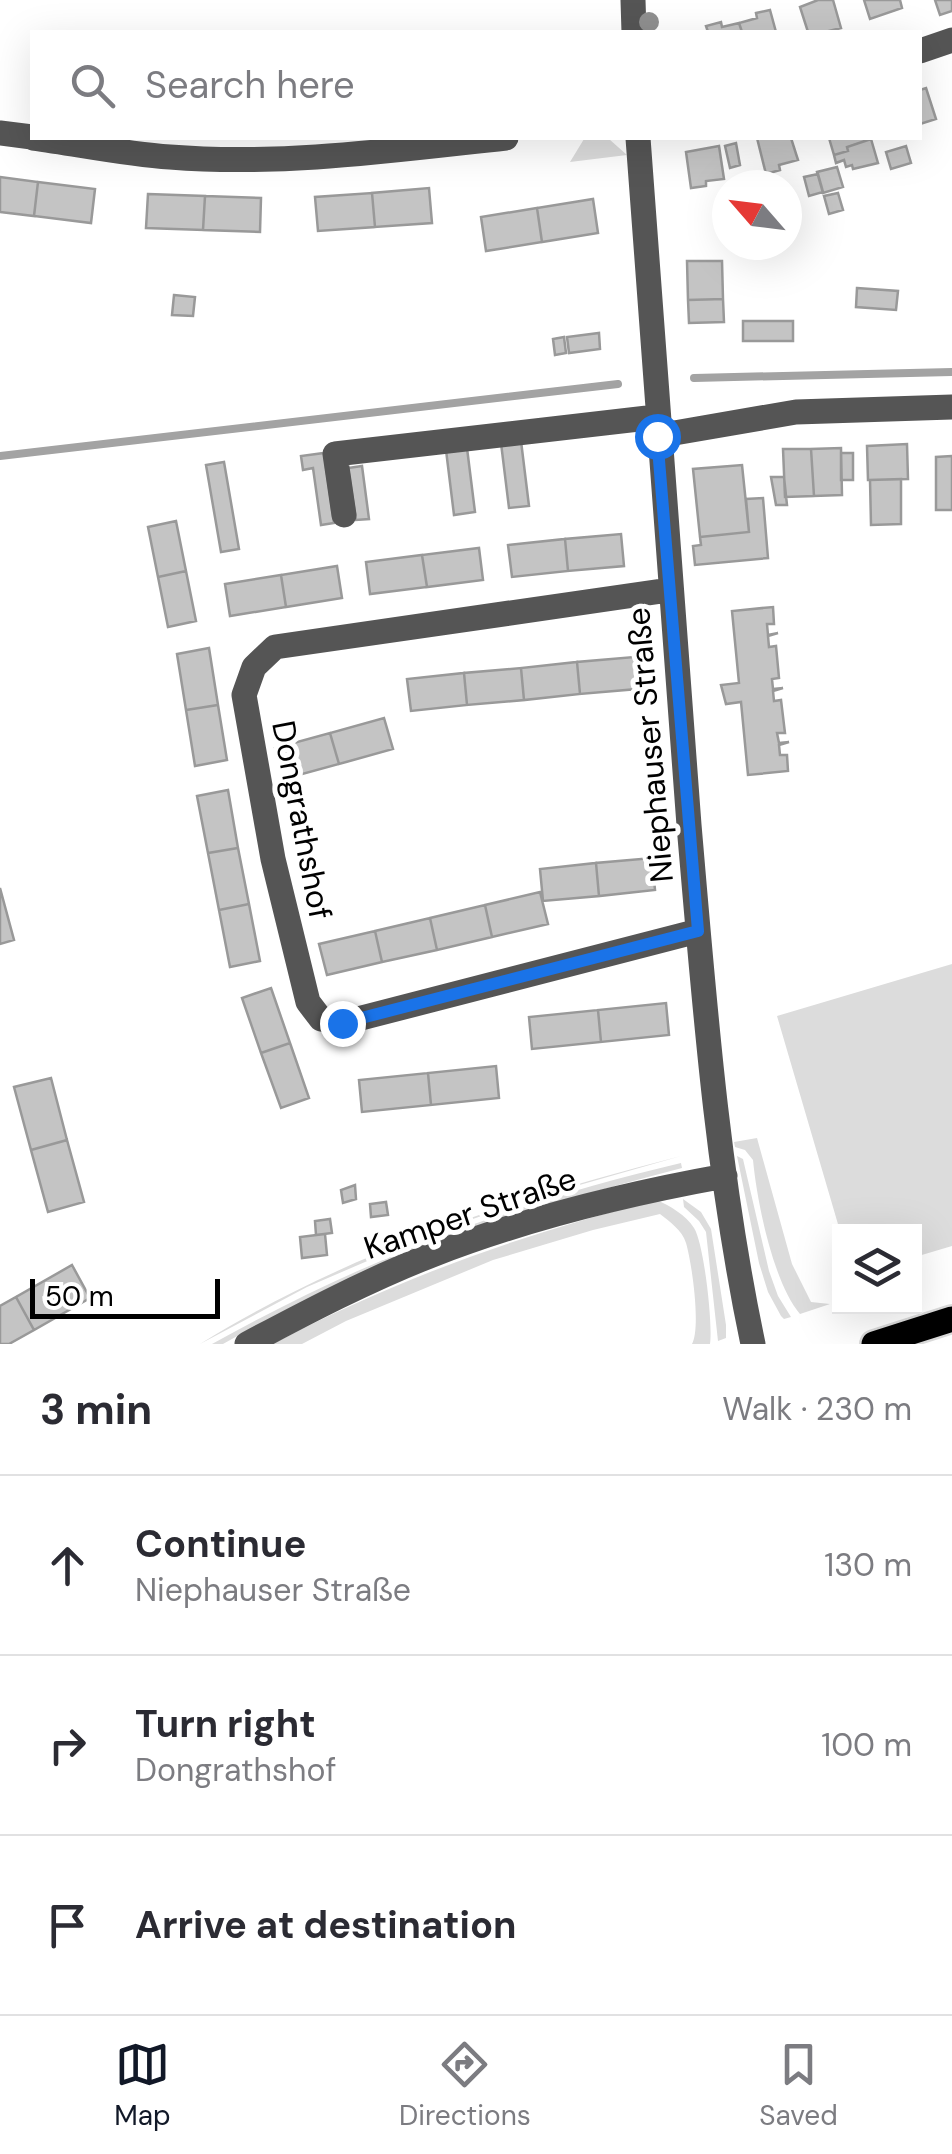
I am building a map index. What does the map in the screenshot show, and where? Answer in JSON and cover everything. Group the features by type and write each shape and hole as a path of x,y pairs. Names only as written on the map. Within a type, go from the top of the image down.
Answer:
{"main road":[{"path":"874,1344 952,1318"}],"street":[{"path":"633,0 634,30"},
{"path":"922,50 952,40"},
{"path":"0,133 30,138"},
{"path":"47,140 169,157 255,158 338,156 487,140"},
{"name":"Niephauser Straße","path":"638,140 656,427 698,931 734,1253 753,1344"},
{"path":"344,514 335,454 796,412 952,407"},
{"name":"Dongrathshof","path":"669,590 274,648 254,667 244,694 273,859 308,1002 322,1019 342,1023 698,931"},
{"name":"Kamper Straße","path":"246,1344 335,1297 432,1255 628,1194 725,1176"}],"shaded area":[{"path":"583,140 610,140 627,155 570,162"},
{"path":"952,964 952,1246 922,1255 922,1224 838,1224 777,1016"},
{"path":"757,1138 792,1264 811,1302 830,1304 800,1314 782,1282 763,1219 753,1160 734,1142"},
{"path":"681,1156 527,1200 430,1234 307,1287 200,1344 256,1311 373,1255 494,1210 556,1191"},
{"path":"737,1156 743,1159 769,1271 791,1317 781,1316 768,1292"},
{"path":"681,1163 682,1168 561,1202 446,1241 335,1287 223,1344 212,1344 326,1285 440,1237 558,1196"},
{"path":"683,1199 701,1212 711,1229 726,1325 726,1338 718,1341 706,1232 684,1207"},
{"path":"657,1200 687,1219 698,1237 707,1285 710,1344 692,1344 696,1310 686,1243 682,1234 660,1214 493,1260 346,1321 302,1344 273,1344 366,1299 461,1260"}],"building":[{"path":"818,0 833,0 841,28 807,30 800,7"},
{"path":"864,0 900,0 902,8 870,19"},
{"path":"935,0 952,0 952,11 940,15"},
{"path":"770,10 775,30 741,30 739,23 757,18 756,13"},
{"path":"739,23 741,30 707,30 706,26"},
{"path":"926,88 936,119 922,123 922,89"},
{"path":"758,140 792,140 798,160 779,165 780,170 765,170"},
{"path":"830,140 865,140 847,147 848,151 834,155"},
{"path":"871,140 878,163 853,169 852,165 846,167 844,160 836,163 834,155 848,151 847,147"},
{"path":"736,143 740,165 730,168 725,146"},
{"path":"719,146 723,170 712,170 712,180 706,181 706,186 691,188 686,152"},
{"path":"906,146 911,163 891,169 886,152"},
{"path":"837,167 843,187 823,193 817,172"},
{"path":"818,174 823,192 809,196 804,177"},
{"path":"0,177 38,182 34,216 0,212"},
{"path":"38,182 95,189 91,223 34,216"},
{"path":"429,188 432,223 375,227 372,193"},
{"path":"372,193 375,227 318,231 315,197"},
{"path":"838,193 843,210 829,214 824,196"},
{"path":"148,194 205,196 203,230 146,228"},
{"path":"205,196 261,198 260,232 203,230"},
{"path":"593,199 598,233 542,242 537,208"},
{"path":"537,208 542,242 486,251 481,217"},
{"path":"687,261 722,261 723,299 688,300"},
{"path":"857,288 898,291 896,310 856,307"},
{"path":"174,295 195,297 193,316 172,315"},
{"path":"723,299 724,322 689,323 688,300"},
{"path":"743,321 793,321 793,341 743,341"},
{"path":"599,333 600,349 569,353 567,337"},
{"path":"564,337 566,353 555,355 553,339"},
{"path":"521,441 529,506 509,508 501,443"},
{"path":"907,444 908,479 868,480 867,446"},
{"path":"467,448 475,512 454,515 446,450"},
{"path":"841,448 842,495 814,496 811,449"},
{"path":"783,449 811,449 814,496 785,497"},
{"path":"324,453 334,523 321,525 313,468 303,470 301,456"},
{"path":"841,453 853,453 853,480 841,480"},
{"path":"952,456 952,510 936,510 936,457"},
{"path":"224,462 239,549 221,552 206,465"},
{"path":"742,465 749,532 700,537 693,469"},
{"path":"362,466 369,519 356,520 348,468"},
{"path":"771,477 784,477 787,505 776,505"},
{"path":"901,479 901,524 871,525 870,480"},
{"path":"763,498 768,558 695,565 693,546 701,545 700,537 749,532 746,499"},
{"path":"176,521 186,571 158,577 148,527"},
{"path":"621,534 624,566 568,571 565,539"},
{"path":"565,539 568,571 512,577 508,545"},
{"path":"479,548 483,580 427,587 422,555"},
{"path":"422,555 427,587 370,594 366,562"},
{"path":"337,566 342,598 286,607 281,575"},
{"path":"186,571 196,621 168,627 158,577"},
{"path":"281,575 286,607 230,616 225,584"},
{"path":"773,607 774,624 767,624 768,635 778,633 768,636 769,647 776,646 779,678 772,679 773,689 783,688 773,691 774,701 781,700 785,733 777,733 779,743 789,742 779,745 780,755 787,755 788,771 748,775 741,702 726,704 721,685 739,683 732,611"},
{"path":"209,648 218,705 186,710 177,654"},
{"path":"634,657 637,689 580,694 577,662"},
{"path":"577,662 580,694 524,700 521,668"},
{"path":"521,668 524,700 467,705 464,673"},
{"path":"464,673 467,705 411,711 407,679"},
{"path":"218,705 227,760 195,766 186,710"},
{"path":"384,718 393,749 339,764 330,733"},
{"path":"330,733 339,764 284,779 275,748"},
{"path":"228,790 238,848 208,853 197,796"},
{"path":"238,848 249,904 219,910 208,853"},
{"path":"652,858 655,890 599,896 596,863"},
{"path":"596,863 599,896 543,901 540,869"},
{"path":"0,888 14,940 0,944"},
{"path":"540,892 548,924 492,937 485,905"},
{"path":"249,904 260,961 230,967 219,910"},
{"path":"485,905 492,937 437,950 430,918"},
{"path":"430,918 437,950 382,962 375,931"},
{"path":"375,931 382,962 327,975 319,944"},
{"path":"271,988 290,1043 261,1053 242,998"},
{"path":"666,1003 669,1035 601,1042 598,1010"},
{"path":"598,1010 601,1042 532,1049 529,1017"},
{"path":"290,1043 309,1098 281,1108 261,1053"},
{"path":"496,1066 499,1098 431,1105 428,1073"},
{"path":"428,1073 431,1105 362,1112 359,1080"},
{"path":"51,1078 67,1140 31,1150 14,1087"},
{"path":"67,1140 84,1202 48,1212 31,1150"},
{"path":"355,1185 356,1199 343,1203 341,1190"},
{"path":"386,1202 388,1215 371,1217 370,1204"},
{"path":"330,1219 332,1233 316,1235 315,1221"},
{"path":"325,1234 327,1255 302,1258 300,1237"},
{"path":"72,1265 90,1298 34,1330 16,1297"},
{"path":"16,1297 34,1330 9,1344 0,1344 0,1306"}],"waterway":[{"path":"694,378 952,372"},
{"path":"0,456 618,384"}],"route":[{"path":"342,1023 698,931 657,436"}]}
